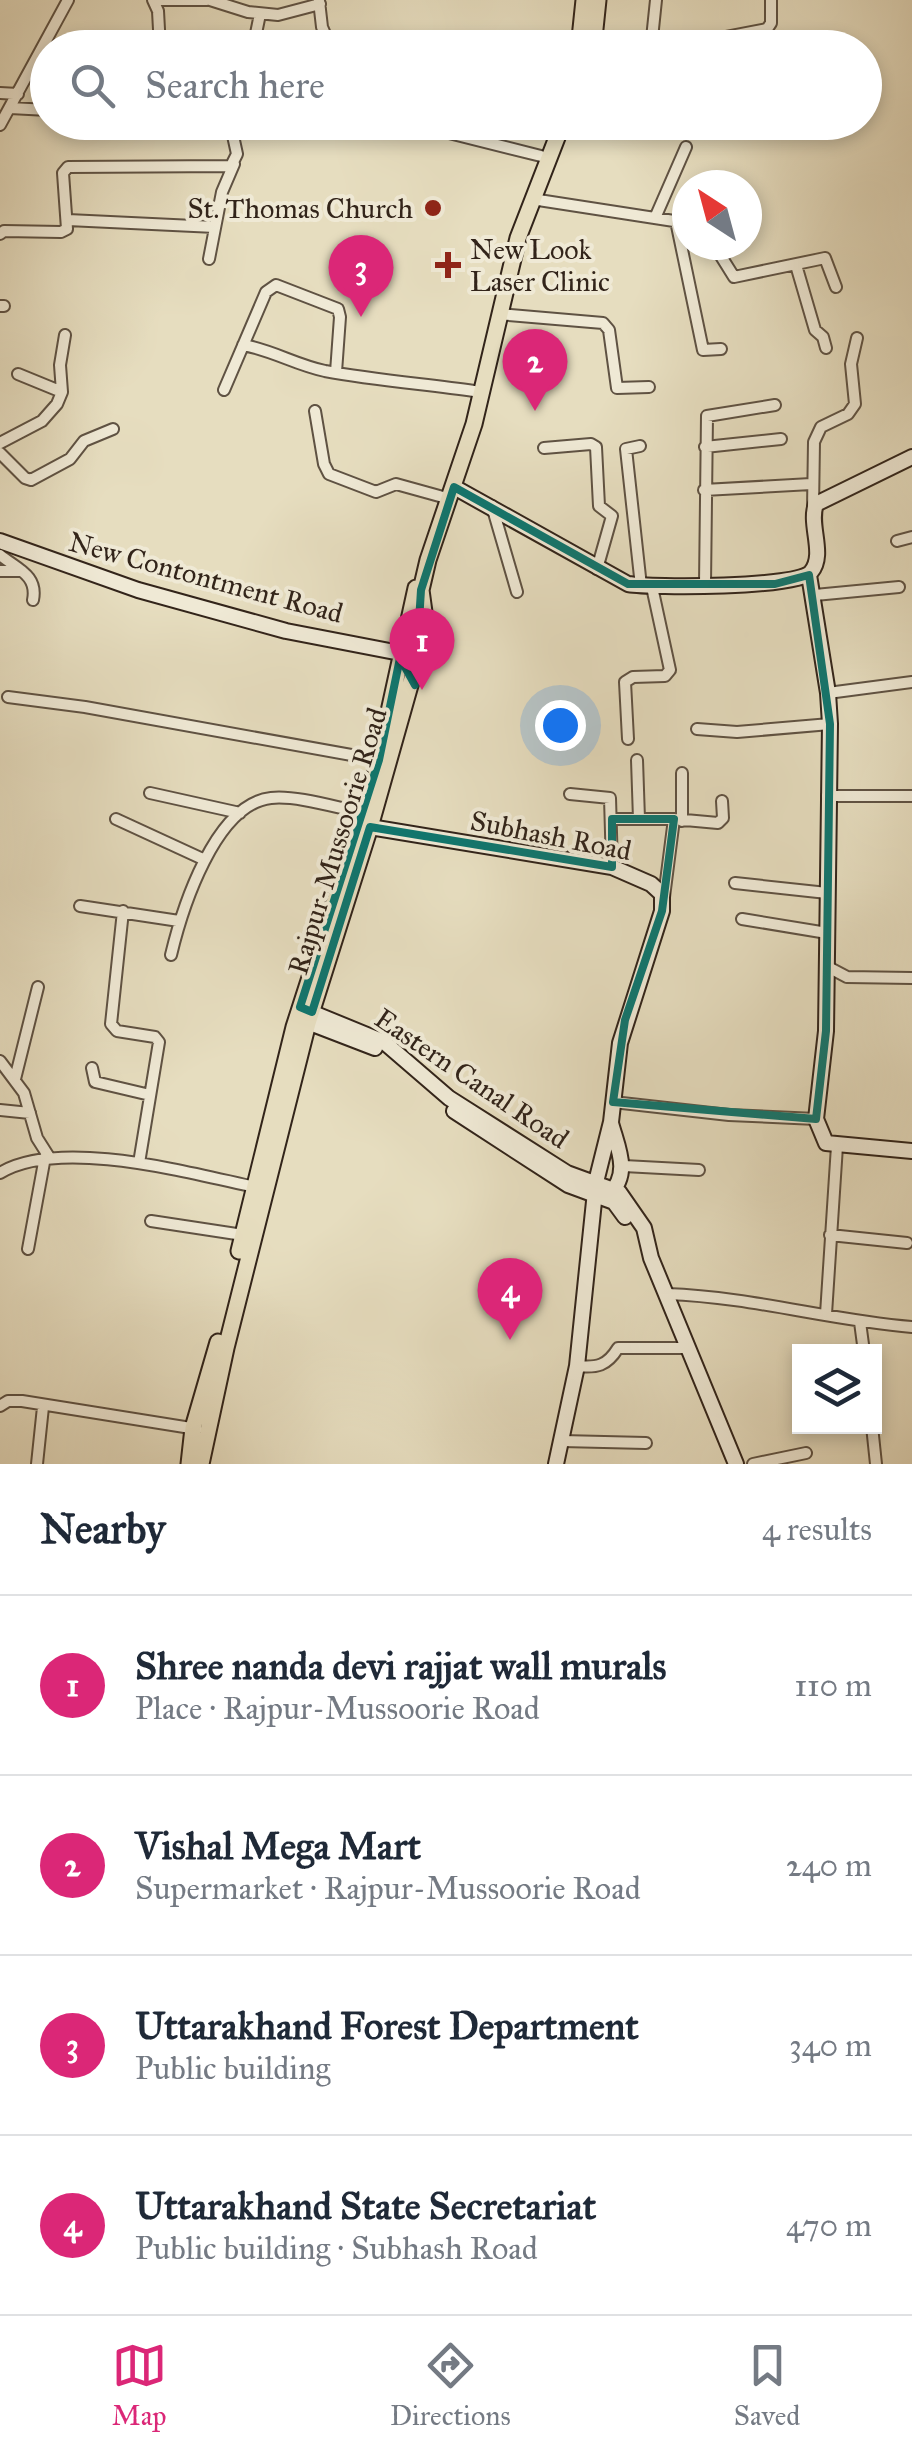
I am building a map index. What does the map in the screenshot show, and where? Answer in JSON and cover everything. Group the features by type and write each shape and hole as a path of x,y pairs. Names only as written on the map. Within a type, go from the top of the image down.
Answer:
{"main road":[{"path":"579,30 584,0"},
{"path":"594,30 598,0"},
{"name":"Rajpur-Mussoorie Road","path":"367,820 406,657 424,612 421,590 474,391 491,299 510,236 547,140"},
{"name":"Rajpur-Mussoorie Road","path":"448,492 474,424 498,314 532,199 556,140"},
{"name":"Rajpur-Mussoorie Road","path":"201,1464 201,1429 255,1186 304,1015 367,820 406,657"},
{"name":"Rajpur-Mussoorie Road","path":"190,1464 304,1015"}],"street":[{"path":"54,30 68,0"},
{"path":"158,30 154,1 208,0 260,14 284,14 319,2 324,30"},
{"path":"653,30 656,0"},
{"path":"762,30 771,23 770,0"},
{"path":"257,30 260,14"},
{"path":"0,124 30,75"},
{"path":"0,93 18,94"},
{"path":"10,108 30,109"},
{"path":"209,260 222,192 236,154 233,140"},
{"path":"477,140 541,156"},
{"path":"654,218 686,147"},
{"path":"0,234 67,229 63,173 68,167 224,167 234,163"},
{"path":"532,199 672,221"},
{"path":"68,220 215,227"},
{"path":"722,260 734,278 825,258 836,288"},
{"path":"687,260 702,348 706,352 721,348"},
{"path":"796,265 815,330 826,348"},
{"path":"224,390 266,292 278,285 338,309 336,372"},
{"path":"498,314 603,323 609,330 618,388 649,387"},
{"path":"0,443 42,422 57,404 62,392 64,335"},
{"path":"857,338 851,364 855,404 848,414 817,433 812,451 817,555 809,576 815,596 830,724 826,1032 816,1119 826,1143 912,1151"},
{"path":"243,345 336,372 474,391"},
{"path":"18,374 62,392"},
{"path":"705,584 706,419 711,413 775,406"},
{"path":"315,411 329,474 376,492 395,484 448,492 492,506 628,584 774,584 809,576"},
{"path":"0,453 24,478 31,480 70,459 84,441 112,429"},
{"path":"705,447 781,438"},
{"path":"544,448 591,444 596,447 599,506 612,516 596,569"},
{"path":"628,739 625,682 633,677 670,673 646,586 626,449 640,446"},
{"path":"814,508 820,501 912,458"},
{"path":"704,490 812,484"},
{"path":"492,506 516,592"},
{"path":"897,541 912,537"},
{"name":"New Contontment Road","path":"0,541 138,590 286,630 383,649 393,661 406,657"},
{"path":"0,555 34,583 33,600"},
{"path":"0,571 22,571"},
{"path":"815,596 898,587"},
{"path":"828,693 912,682"},
{"path":"8,698 379,760"},
{"path":"697,728 737,732 830,724"},
{"path":"636,760 638,819"},
{"path":"556,1464 576,1366 625,1020 663,904 682,773"},
{"path":"150,793 240,814"},
{"path":"570,794 608,796 612,867"},
{"path":"827,796 912,796"},
{"path":"171,955 179,921 205,860 240,814 271,798 367,820"},
{"path":"612,819 720,822 722,801"},
{"path":"116,819 205,860"},
{"name":"Subhash Road","path":"367,820 612,867 656,887 663,904"},
{"path":"735,883 827,893"},
{"path":"80,906 179,921"},
{"path":"123,912 111,1024 117,1031 158,1040 139,1164"},
{"path":"742,919 827,933"},
{"path":"828,967 848,977 912,978"},
{"path":"15,1079 38,987"},
{"name":"Eastern Canal Road","path":"304,1015 384,1042 449,1098 567,1173 603,1191 644,1228 645,1240 736,1464"},
{"path":"0,1061 15,1079 47,1157 28,1249"},
{"path":"92,1068 95,1082 150,1095"},
{"path":"613,1102 743,1116 816,1119"},
{"path":"0,1110 30,1113"},
{"path":"611,1122 624,1166"},
{"path":"826,1314 837,1146"},
{"path":"0,1175 24,1160 47,1157 139,1164 255,1186"},
{"path":"603,1191 624,1166"},
{"path":"624,1166 699,1170"},
{"path":"151,1221 243,1235"},
{"path":"830,1235 907,1243"},
{"path":"667,1294 731,1298 860,1322 912,1327"},
{"path":"860,1322 863,1344"},
{"path":"576,1366 597,1368 612,1358 618,1348 689,1348"},
{"path":"0,1406 22,1402 201,1429"},
{"path":"37,1464 43,1407"},
{"path":"873,1434 876,1464"},
{"path":"562,1441 646,1443"},
{"path":"753,1464 806,1453"}],"highlighted area":[{"path":"454,487 628,584 775,584 809,575 830,724 826,1031 816,1119 613,1102 625,1020 662,911 674,819 612,819 612,867 370,827 312,1012 300,1007 379,760 400,658 415,685 421,590"}],"place":[{"name":"St. Thomas Church","path":"433,208"},
{"name":"New Look Laser Clinic","path":"448,265"},
{"name":"Uttarakhand Forest Department","path":"361,317"},
{"name":"Vishal Mega Mart","path":"535,411"},
{"name":"Shree nanda devi rajjat wall murals","path":"422,690"},
{"name":"Uttarakhand State Secretariat","path":"510,1340"}]}
